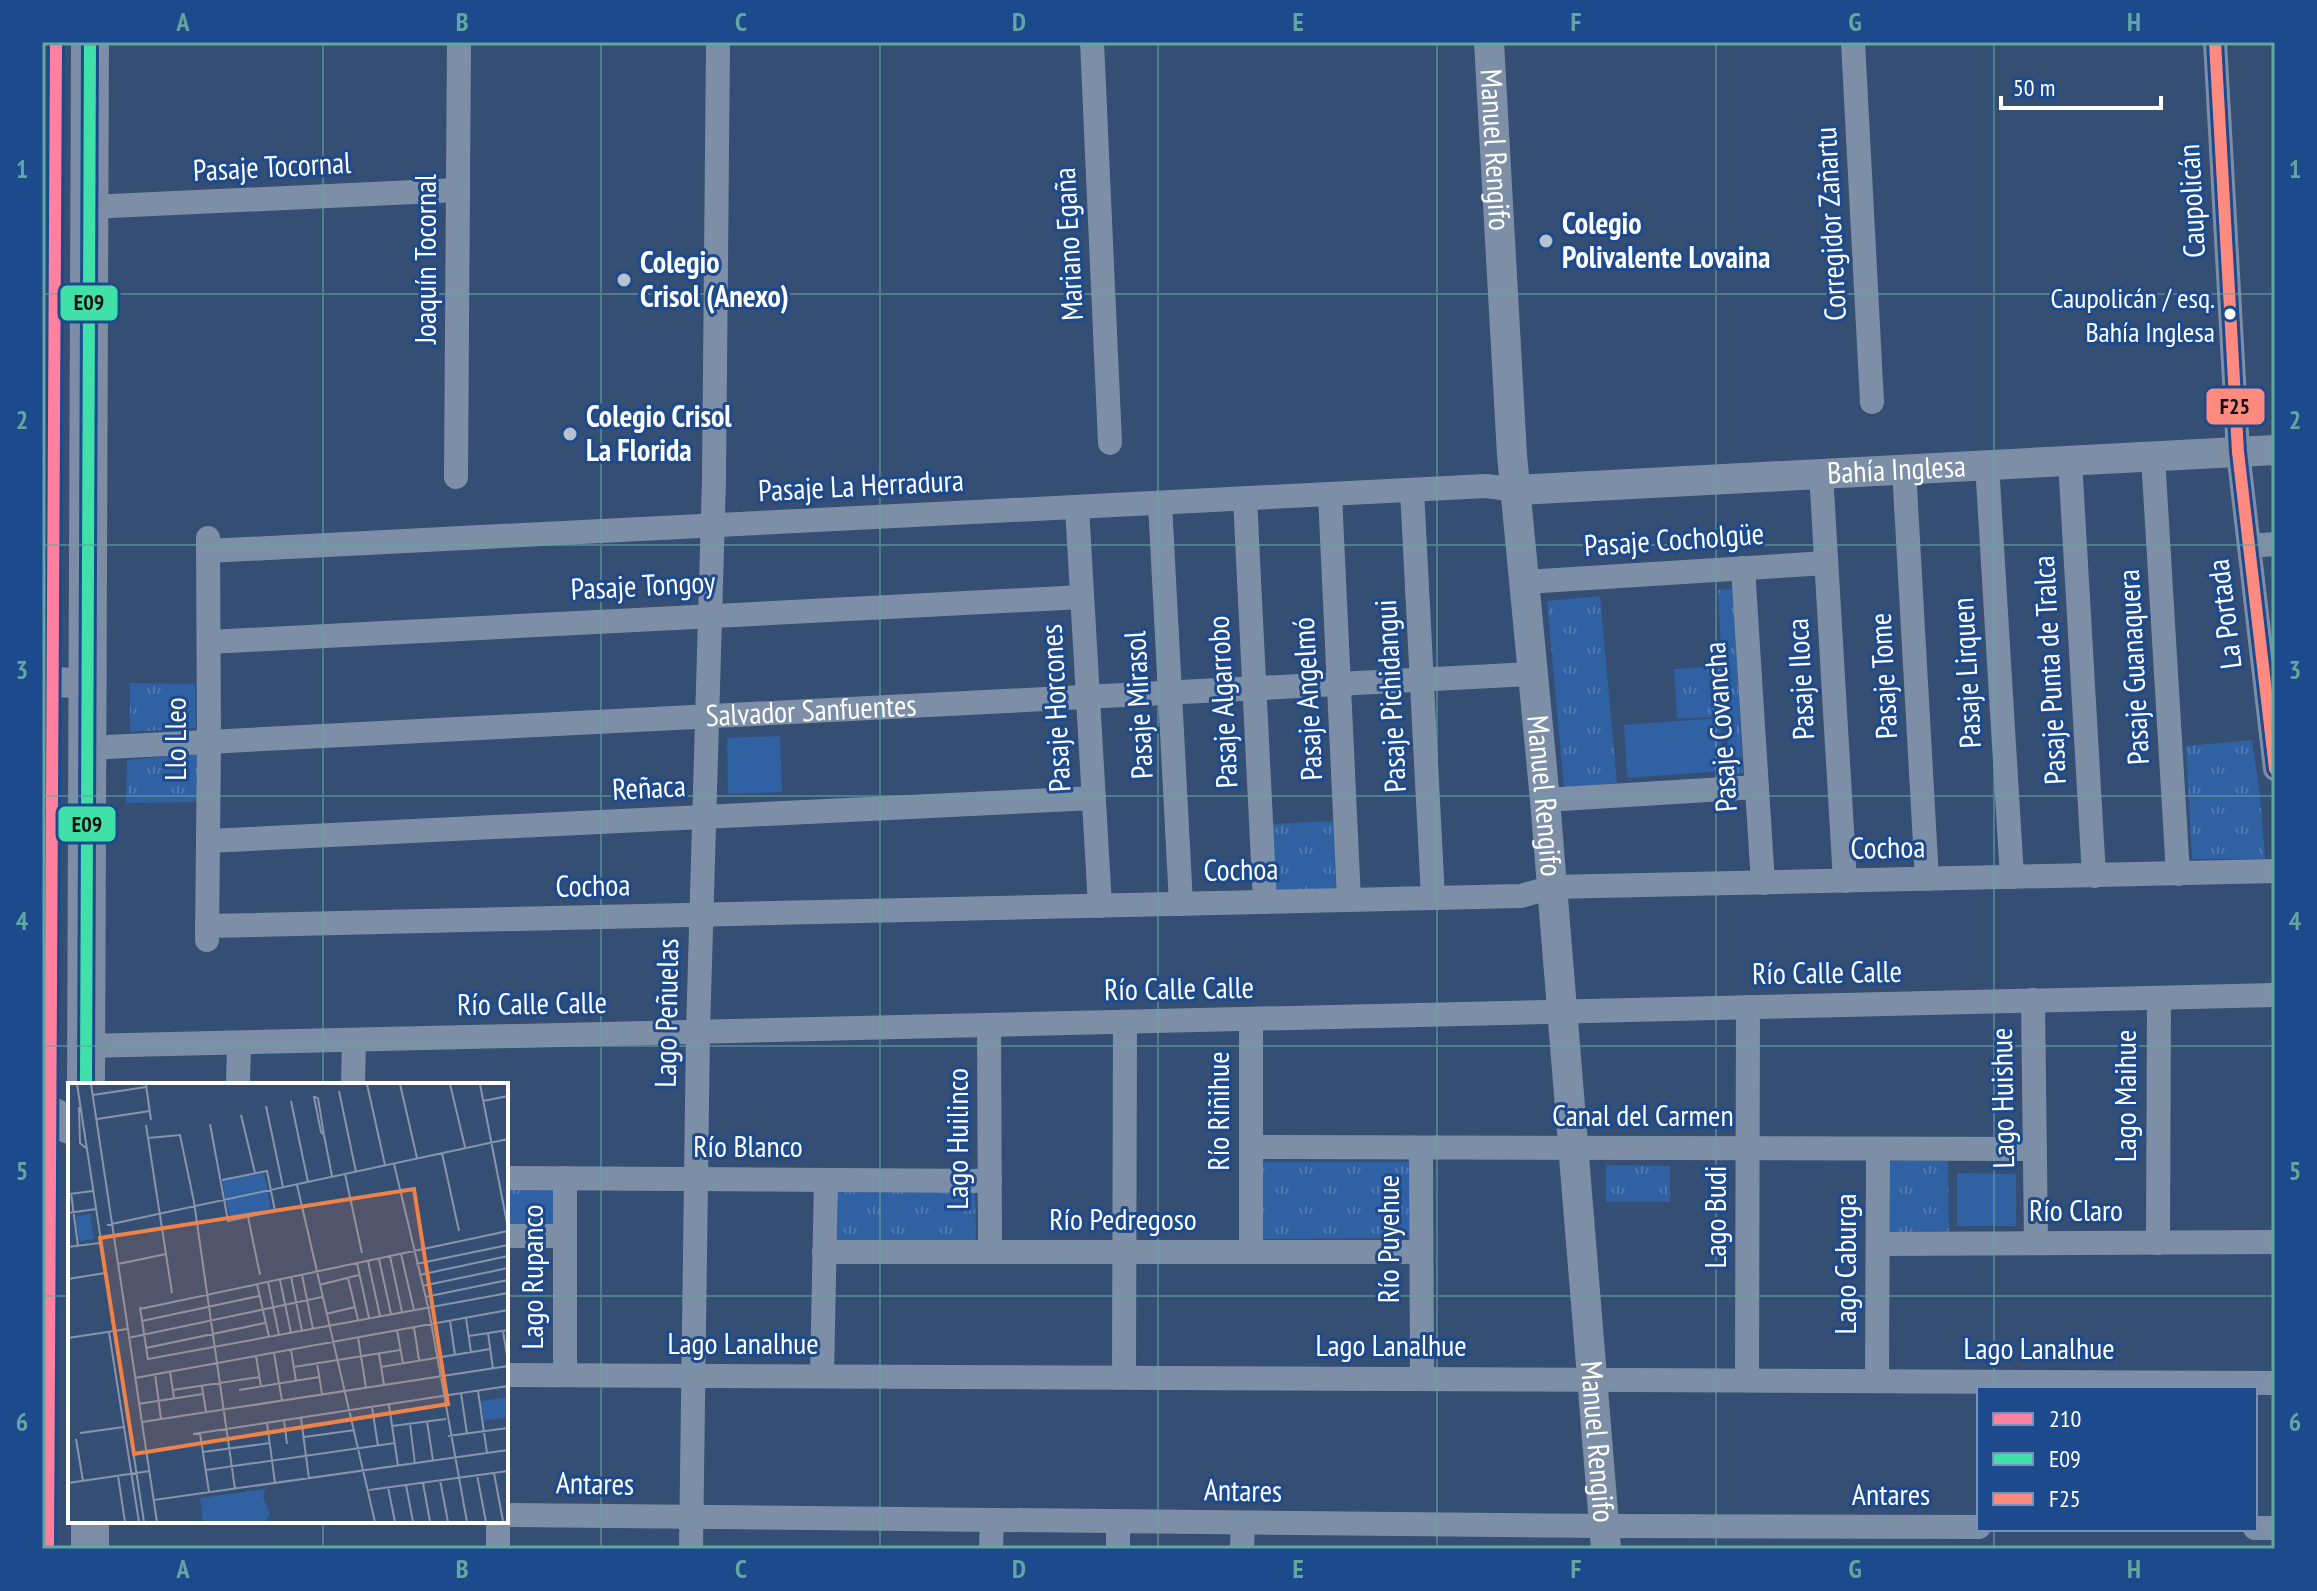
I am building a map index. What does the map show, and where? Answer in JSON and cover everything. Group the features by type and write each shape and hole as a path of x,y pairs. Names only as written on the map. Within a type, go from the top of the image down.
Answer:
{"main road":[{"path":"86,1083 88,748 61,682 89,207 90,42"},
{"path":"90,1523 90,1549"}],"street":[{"name":"Joaquín Tocornal","path":"456,477 459,42"},
{"name":"Lago Peñuelas","path":"691,1549 698,1032 714,480 718,42"},
{"name":"Mariano Egaña","path":"1092,42 1110,443"},
{"name":"Manuel Rengifo","path":"1489,42 1510,426 1545,800 1605,1538"},
{"name":"Corregidor Zañartu","path":"1853,42 1872,402"},
{"name":"Caupolicán","path":"2215,42 2238,452"},
{"name":"Pasaje Tocornal","path":"89,207 458,190"},
{"name":"Bahía Inglesa","path":"1517,490 2275,450"},
{"name":"La Portada","path":"2238,452 2249,546 2267,630 2275,769"},
{"name":"Pasaje Guanaquera","path":"2153,456 2178,874"},
{"name":"Pasaje Punta de Tralca","path":"2070,460 2094,876"},
{"name":"Pasaje Lirquen","path":"1987,464 2012,877"},
{"name":"Pasaje Tome","path":"1904,469 1927,879"},
{"name":"Pasaje Iloca","path":"1821,473 1845,881"},
{"name":"Pasaje La Herradura","path":"208,545 713,526 1486,486 1517,490"},
{"name":"Pasaje Pichidangui","path":"1412,490 1433,898"},
{"name":"Pasaje Angelmó","path":"1330,495 1349,900"},
{"name":"Pasaje Algarrobo","path":"1245,499 1265,902"},
{"name":"Pasaje Mirasol","path":"1160,503 1181,904"},
{"name":"Pasaje Horcones","path":"1077,507 1100,906"},
{"path":"2249,546 2275,544"},
{"name":"Llo Lleo","path":"207,933 208,545"},
{"name":"Pasaje Cocholgüe","path":"1525,582 1826,563"},
{"name":"Pasaje Covancha","path":"1743,568 1763,883"},
{"name":"Pasaje Tongoy","path":"209,642 1082,597"},
{"name":"Salvador Sanfuentes","path":"88,748 1533,674"},
{"path":"1545,800 1757,787"},
{"name":"Reñaca","path":"208,841 1094,798"},
{"name":"Cochoa","path":"207,933 702,915 1521,896 1552,887 2275,871"},
{"name":"Río Calle Calle","path":"85,1046 2275,995"},
{"name":"Lago Maihue","path":"2158,1243 2159,998"},
{"name":"Lago Huishue","path":"2033,1000 2036,1243"},
{"name":"Lago Budi","path":"1747,1379 1748,1007"},
{"name":"Río Riñihue","path":"1251,1019 1251,1252"},
{"path":"1124,1377 1125,1022"},
{"name":"Lago Huilinco","path":"989,1025 990,1252"},
{"path":"353,1083 354,1041"},
{"path":"238,1083 239,1043"},
{"name":"Canal del Carmen","path":"1251,1147 2035,1149"},
{"name":"Río Puyehue","path":"1421,1148 1422,1378"},
{"name":"Lago Caburga","path":"1877,1380 1878,1149"},
{"name":"Río Blanco","path":"508,1178 990,1181"},
{"name":"Lago Rupanco","path":"565,1178 565,1375"},
{"path":"822,1376 826,1180"},
{"path":"508,1236 565,1236"},
{"name":"Río Claro","path":"1878,1244 2275,1242"},
{"name":"Río Pedregoso","path":"824,1252 1421,1252"},
{"name":"Lago Lanalhue","path":"508,1375 2275,1383"},
{"name":"Antares","path":"508,1515 1243,1523 1605,1538 1891,1538 1977,1527"},
{"path":"991,1549 992,1520"},
{"path":"1118,1521 1118,1549"},
{"path":"498,1523 498,1549"},
{"path":"1242,1549 1243,1523"}],"lane":[{"path":"48,1549 61,682 56,42"}],"green space":[{"path":"1733,589 1743,773 1730,774 1726,716 1677,719 1674,669 1722,666 1718,590"},
{"path":"1600,596 1617,783 1564,788 1547,601"},
{"path":"130,683 195,684 196,728 130,732"},
{"path":"1720,718 1723,771 1627,778 1624,725"},
{"path":"780,736 782,792 728,794 727,738"},
{"path":"2252,740 2265,859 2192,859 2186,746"},
{"path":"199,753 198,802 126,803 127,760"},
{"path":"1333,821 1336,891 1271,894 1268,824"},
{"path":"1890,1161 1948,1161 1949,1233 1890,1232"},
{"path":"1256,1162 1409,1162 1409,1238 1257,1239"},
{"path":"1606,1165 1670,1166 1670,1202 1606,1202"},
{"path":"1957,1173 2016,1174 2016,1226 1957,1226"},
{"path":"508,1186 557,1186 559,1231 508,1232"},
{"path":"832,1187 975,1187 976,1242 828,1242"}],"transit line":[{"name":"210","path":"48,1549 56,42"},
{"name":"E09","path":"86,1083 90,42"},
{"name":"F25","path":"2215,42 2238,452 2275,769"}],"place":[{"name":"Colegio Polivalente Lovaina","path":"1546,241"},
{"name":"Colegio Crisol (Anexo)","path":"624,280"},
{"name":"Caupolicán / esq. Bahía Inglesa","path":"2230,314"},
{"name":"Colegio Crisol La Florida","path":"570,434"}]}
